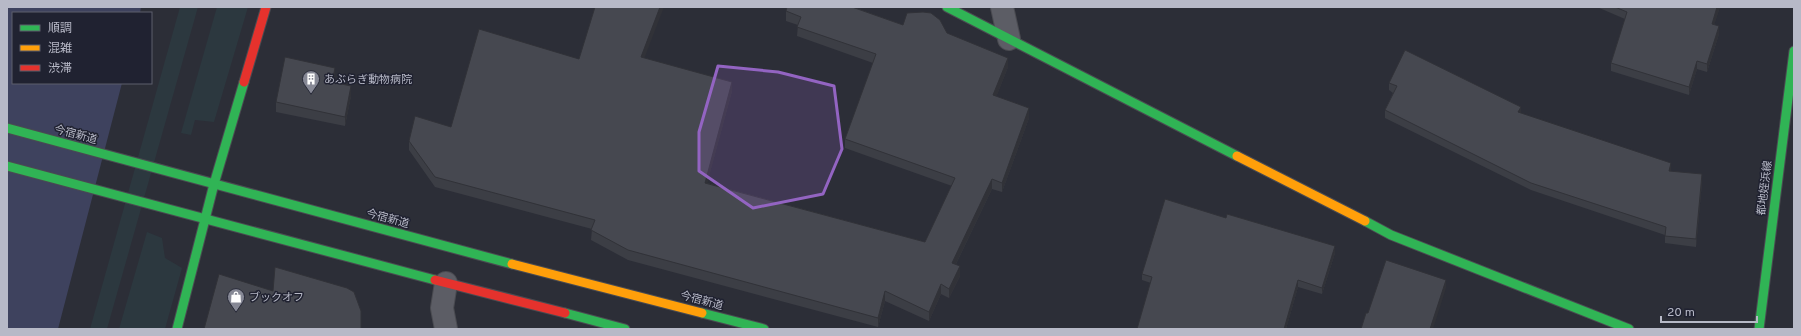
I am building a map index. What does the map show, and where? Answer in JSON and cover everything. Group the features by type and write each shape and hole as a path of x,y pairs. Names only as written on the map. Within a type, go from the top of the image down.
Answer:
{"main road":[{"path":"177,329 214,184 266,7"},
{"path":"946,7 1391,235 1629,329"},
{"name":"都地姪浜線","path":"1759,329 1794,51"},
{"name":"今宿新道","path":"7,128 454,249 764,329"},
{"path":"7,166 625,329"}],"street":[{"path":"1002,7 1009,38"},
{"path":"446,283 442,308 446,329"}],"highlighted area":[{"path":"718,66 778,72 834,86 842,149 823,194 753,208 699,171 699,132"}],"shaded area":[{"path":"180,7 198,7 107,329 90,329"},
{"path":"217,7 248,7 214,122 195,120 191,135 181,133"},
{"path":"147,232 162,238 165,258 182,268 165,329 119,329"}],"water":[{"path":"7,7 141,7 140,12 12,12 12,84 122,84 58,329 7,329"}],"building":[{"path":"595,7 660,7 641,57 732,82 705,183 925,242 955,178 845,139 876,54 797,27 801,17 786,11 787,7 852,7 903,25 907,13 931,13 940,20 947,33 1008,58 993,95 1029,108 1002,183 992,179 952,263 960,266 949,289 941,284 929,312 885,291 878,318 628,250 591,230 595,220 435,177 409,141 415,116 451,127 479,29 579,59"},
{"path":"1615,7 1717,7 1712,24 1719,26 1707,64 1697,61 1689,87 1611,63 1627,12"},
{"path":"1405,50 1521,107 1518,112 1671,163 1669,171 1702,174 1696,239 1665,236 1666,227 1531,183 1385,110 1397,86 1389,83"},
{"name":"あぶらぎ動物病院","path":"285,57 335,68 332,82 351,86 345,117 276,102"},
{"path":"1165,199 1226,218 1227,214 1335,246 1322,288 1298,280 1284,329 1137,329 1152,277 1142,274"},
{"path":"1386,260 1446,280 1430,329 1361,329"},
{"path":"275,267 347,288 354,292 361,311 361,329 204,329 219,274 273,291"}],"traffic: fast":[{"path":"947,7 1237,156"},
{"path":"1759,329 1794,51"},
{"path":"177,329 214,184 244,82"},
{"path":"7,128 512,264"},
{"path":"7,166 435,280"},
{"path":"1365,221 1391,235 1629,329"},
{"path":"565,313 625,329"},
{"path":"702,313 764,329"}],"traffic: slow":[{"path":"1237,156 1365,221"},
{"path":"512,264 702,313"}],"traffic: jam":[{"path":"244,82 266,7"},
{"path":"435,280 565,313"}],"place":[{"name":"あぶらぎ動物病院","path":"311,94"},
{"name":"ブックオフ","path":"236,312"}]}
